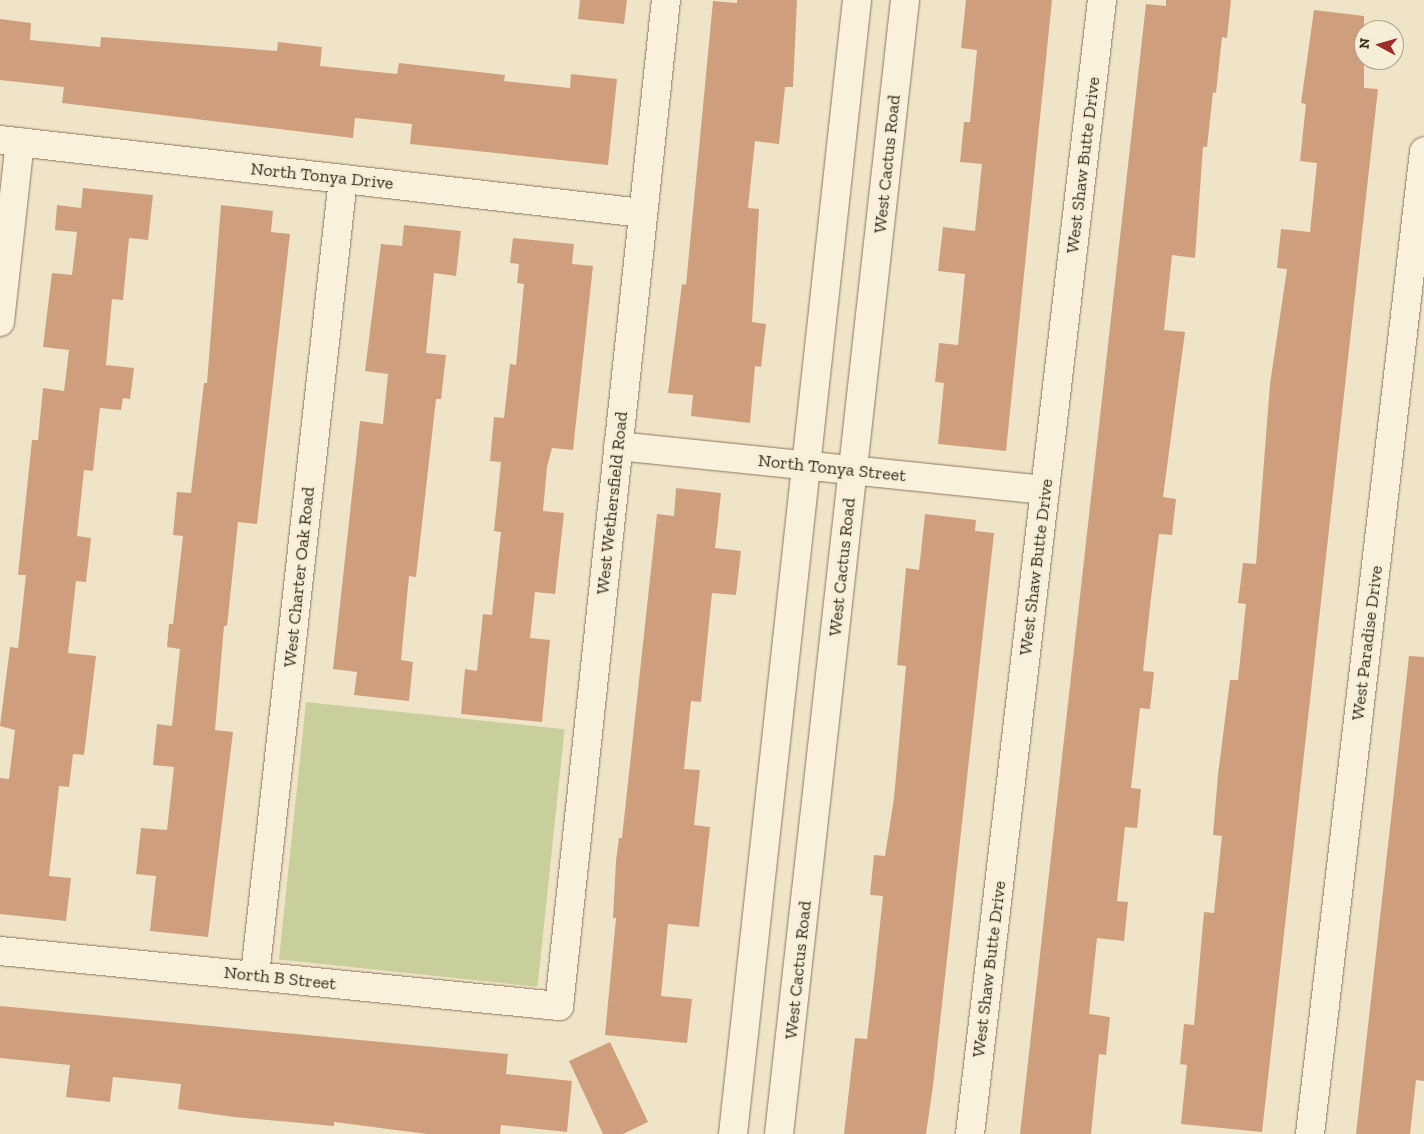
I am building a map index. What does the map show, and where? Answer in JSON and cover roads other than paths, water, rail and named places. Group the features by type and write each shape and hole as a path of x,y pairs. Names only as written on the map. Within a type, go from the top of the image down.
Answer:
{"street":[{"name":"West Wethersfield Road","path":"559,1006 666,0"},
{"path":"732,1134 808,466 858,0"},
{"name":"West Cactus Road","path":"780,1134 905,0"},
{"name":"West Shaw Butte Drive","path":"970,1134 1102,0"},
{"name":"North Tonya Drive","path":"10,141 643,213"},
{"path":"0,322 10,141"},
{"name":"West Paradise Drive","path":"1310,1134 1424,152"},
{"name":"West Charter Oak Road","path":"255,975 343,179"},
{"name":"North Tonya Street","path":"618,446 1045,490"},
{"name":"North B Street","path":"0,951 559,1006"}]}
